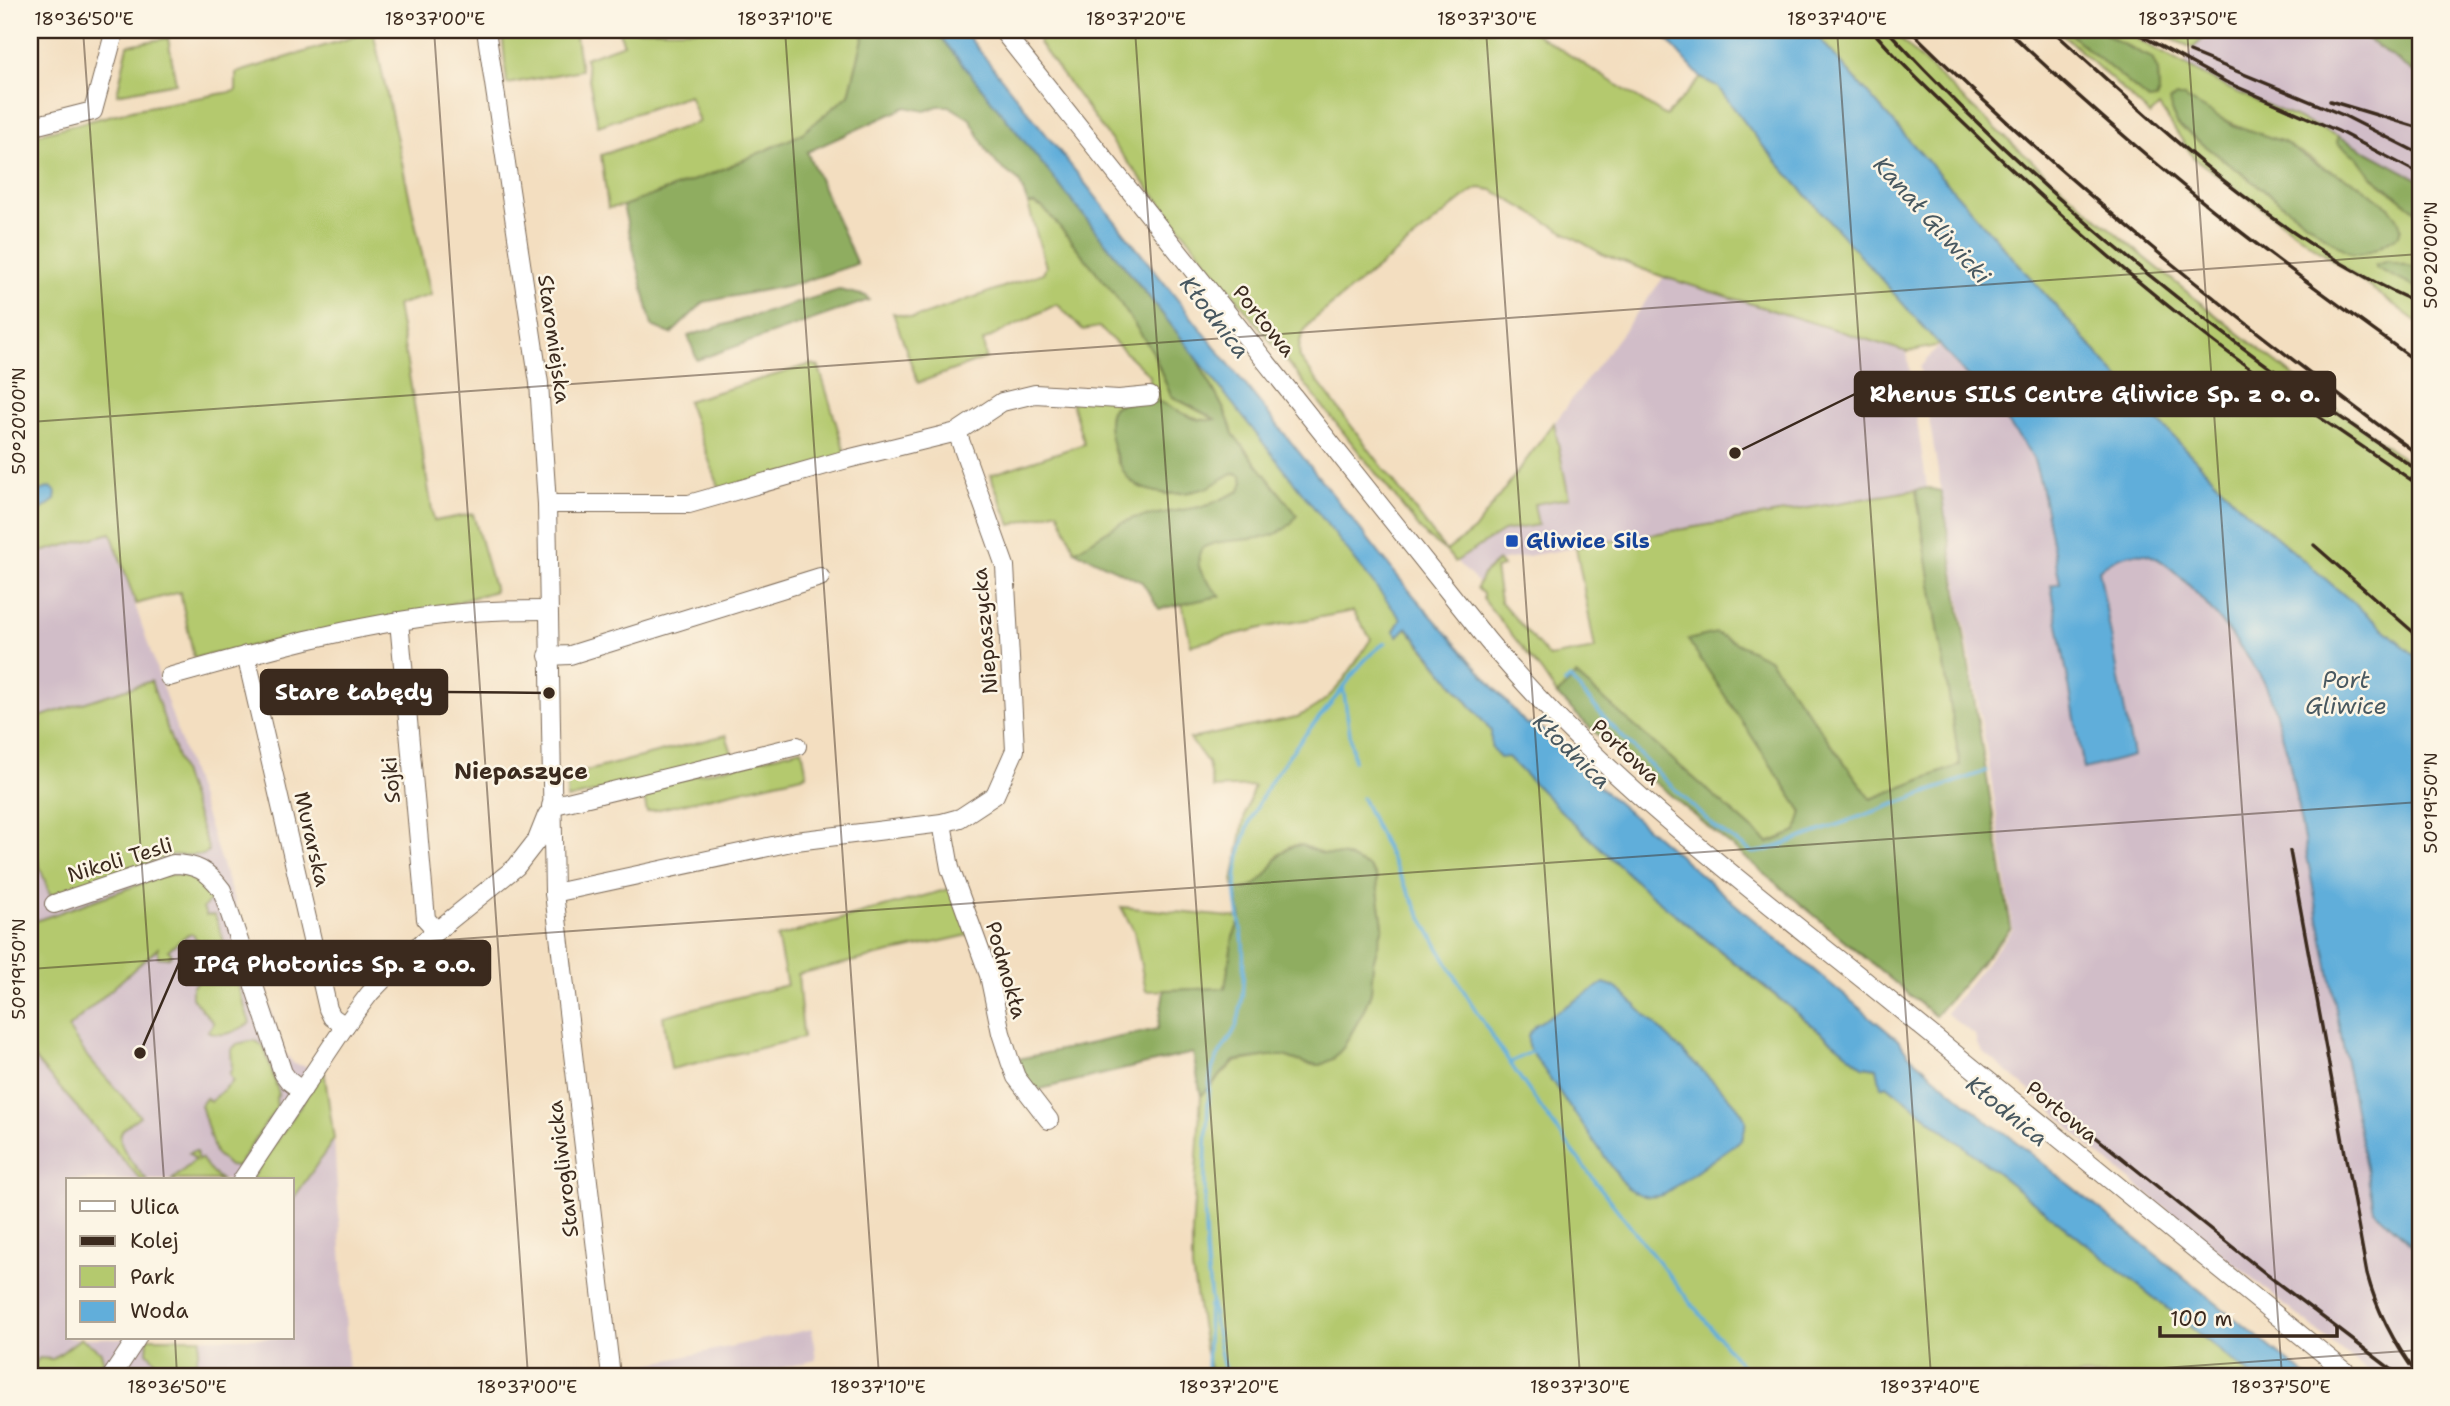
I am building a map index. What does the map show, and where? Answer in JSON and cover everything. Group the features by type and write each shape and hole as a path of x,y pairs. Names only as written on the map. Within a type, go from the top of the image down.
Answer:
{"street":[{"path":"30,127 93,111 115,30"},
{"name":"Staromiejska","path":"486,30 539,383 547,504 552,866 560,957"},
{"name":"Portowa","path":"1002,30 1489,641 1531,691 1585,745 1699,847 2351,1376"},
{"path":"547,504 689,504 847,459 957,432 1002,402 1035,394 1119,399 1150,396"},
{"name":"Niepaszycka","path":"554,893 796,841 960,818 995,795 1015,750 1005,566 957,432"},
{"path":"548,656 570,655 820,577"},
{"path":"169,677 246,655 399,621 473,612 548,610"},
{"name":"Sojki","path":"399,621 426,919 436,930"},
{"name":"Murarska","path":"246,655 328,1009 331,1017 345,1026"},
{"path":"519,864 542,829 551,806 797,746"},
{"name":"Podmokła","path":"942,822 950,868 989,975 1001,1033 1010,1061 1016,1077 1049,1120"},
{"path":"243,1178 345,1026 388,973 436,930 530,856 545,858 552,866"},
{"name":"Nikoli Tesli","path":"54,904 173,864 189,864 203,869 222,890 284,1073 289,1081 302,1091"},
{"name":"Starogliwicka","path":"560,957 611,1376"},
{"path":"112,1376 136,1340"}],"shaded area":[{"path":"2230,30 2354,30 2420,76 2420,180 2338,136 2258,103 2185,64 2195,44"},
{"path":"1664,277 1907,352 1927,488 1498,561 1483,574 1478,583 1446,551 1474,530"},
{"path":"1940,345 2006,421 2033,457 2420,660 2420,1376 2373,1376 2091,1148 2045,1103 1983,1052 1975,1035 1946,1013 2013,929 1991,777 1920,367"},
{"path":"111,533 285,1053 294,1064 324,1070 334,1139 349,1376 30,1376 30,555"},
{"path":"812,1329 816,1360 748,1376 618,1376 617,1371"}],"green space":[{"path":"502,30 575,30 581,70 507,84"},
{"path":"618,30 860,30 863,39 849,95 800,135 714,173 623,206 608,208 601,155 699,122 689,95 598,126 585,58 624,44"},
{"path":"860,30 935,30 1195,355 1221,404 1233,434 1297,515 1278,533 1214,543 1202,548 1199,568 1220,596 1159,609 1142,582 1075,551 1134,518 1206,506 1240,491 1243,481 1241,475 1235,473 1206,488 1174,494 1145,489 1129,479 1115,453 1110,429 1109,419 1117,405 1157,401 1197,419 1215,419 1171,396 1153,352 1112,291 1043,208 1028,204 1019,181 998,165 988,153 970,119 949,106 938,106 925,111 906,107 807,152 857,264 796,284 704,302 671,334 652,326 623,206 714,173 800,135 849,95 863,39"},
{"path":"1043,30 1530,30 1666,116 1701,78 1717,86 1763,146 1940,345 1907,352 1664,277 1604,255 1492,190 1479,188 1312,321 1303,333 1299,347 1300,358 1446,551 1426,536 1116,147 1039,43"},
{"path":"1812,30 1891,30 2017,148 2148,260 2282,367 2420,471 2420,660 2239,505 2140,402"},
{"path":"2058,30 2065,30 2149,100 2159,92 2158,71 2135,49 2099,30 2120,30 2230,89 2338,136 2338,143 2357,157 2371,176 2420,214 2420,269 2388,261 2376,265 2420,290 2420,324 2194,158 2159,106 2150,115","holes":["2184,97 2211,114 2302,153 2327,170 2357,183 2390,208 2399,235 2366,253 2352,253 2326,237 2178,125 2171,111"]},
{"path":"2065,30 2099,30 2152,58 2158,71 2159,92 2156,99 2149,100"},
{"path":"2150,30 2224,32 2203,39 2193,48"},
{"path":"2354,30 2420,30 2420,76"},
{"path":"373,31 431,295 397,305 434,521 473,514 495,591 434,609 194,658 180,592 136,604 111,533 30,555 30,136 136,109 236,91 236,73"},
{"path":"168,38 176,83 117,94 128,45"},
{"path":"2176,97 2184,97 2233,125 2284,142 2314,163 2357,183 2390,208 2401,228 2399,235 2363,253 2345,250 2178,125 2171,111 2170,101"},
{"path":"2338,136 2420,180 2420,214 2372,176 2357,157 2337,143"},
{"path":"1028,204 1043,208 1055,220 1112,291 1153,352 1171,396 1216,420 1203,420 1172,411 1110,416 1113,448 1118,463 1150,490 1165,494 1191,492 1235,473 1241,475 1243,481 1240,491 1206,506 1134,518 1075,551 1058,511 1011,525 990,475 1084,444 1068,390 1150,391 1150,376 1099,327 1083,330 1057,304 983,341 986,358 918,383 893,313 912,318 924,315 1043,273 1046,267"},
{"path":"2388,261 2420,269 2420,290 2376,268 2376,265"},
{"path":"839,290 866,296 869,300 697,360 688,336"},
{"path":"1195,355 1402,619 1394,630 1398,636 1406,627 1491,731 1493,740 1535,785 1671,911 1863,1066 1877,1068 1881,1086 1887,1085 2252,1376 1212,1376 1192,1269 1201,1096 1234,1062 1284,1056 1307,1064 1321,1065 1343,1048 1371,992 1373,963 1383,926 1376,876 1369,868 1345,856 1323,854 1301,845 1290,846 1279,855 1264,879 1255,886 1236,891 1241,918 1233,881 1245,814 1254,786 1213,788 1208,763 1190,739 1297,717 1311,710 1340,684 1371,639 1353,611 1191,645 1182,603 1219,596 1200,568 1198,562 1201,548 1221,540 1235,539 1297,515 1233,434 1221,404"},
{"path":"812,364 819,367 847,459 722,495 687,401"},
{"path":"1554,423 1569,498 1534,504 1538,525 1503,531 1455,562 1446,551 1474,530"},
{"path":"1927,488 1941,491 2011,928 1935,1016 1590,728 1557,695 1576,675 1768,843 1796,832 1802,812 1688,640 1716,633 1769,659 1871,799 1960,765 1916,490"},
{"path":"1916,490 1960,765 1871,799 1769,659 1689,641 1802,812 1796,832 1768,843 1577,676 1557,695 1477,588 1483,574 1498,561 1503,567 1495,569 1500,601 1549,657 1595,649 1576,547"},
{"path":"151,681 209,851 203,855 172,855 50,895 30,839 30,720"},
{"path":"726,735 734,759 567,799 567,776"},
{"path":"802,749 807,775 647,812 642,788"},
{"path":"1301,845 1323,854 1345,856 1369,867 1376,876 1383,926 1373,963 1371,992 1343,1048 1333,1059 1321,1065 1307,1064 1284,1056 1234,1061 1201,1096 1193,1053 1032,1091 1018,1059 1158,1029 1164,990 1225,988 1233,937 1241,918 1236,890 1258,883 1282,853"},
{"path":"173,874 186,876 205,889 211,900 203,908 206,915 215,915 250,1023 224,1034 208,1031 214,1023 192,998 192,987 198,981 195,973 204,963 197,953 203,949 193,934 187,935 168,950 172,954 168,958 158,957 158,948 68,1028 89,1059 140,1116 123,1129 120,1137 128,1157 145,1178 139,1178 30,1054 30,923"},
{"path":"956,887 973,934 798,974 803,1038 671,1069 663,1016 787,985 777,937"},
{"path":"1121,907 1241,918 1233,937 1225,988 1146,991 1134,931"},
{"path":"256,1041 264,1047 279,1094 276,1098 277,1107 237,1167 229,1166 215,1153 201,1105 206,1098 210,1102 233,1081 229,1074 232,1069 231,1050 237,1044"},
{"path":"324,1070 334,1139 294,1198 294,1178 252,1178"},
{"path":"196,1151 198,1160 201,1158 218,1178 174,1178 195,1160 189,1153"},
{"path":"78,1340 84,1340 101,1352 105,1366 98,1376 30,1376 30,1371 39,1358 53,1359"},
{"path":"148,1340 201,1340 196,1362 159,1365 147,1352"}],"water":[{"path":"935,30 963,30 1407,588 1526,724 1538,725 1583,773 1898,1040 1908,1054 1992,1125 2306,1376 2252,1376 1887,1085 1881,1087 1877,1068 1863,1066 1644,889 1508,757 1500,758 1491,747 1491,731 1407,627 1398,636 1394,631 1401,619 1150,298"},
{"name":"Port Gliwice","path":"1658,30 1812,30 2140,402 2239,505 2420,660 2420,1252 2374,1210 2288,755 2264,682 2214,614 2167,565 2147,554 2118,558 2099,570 2133,756 2084,769 2051,585 2060,583 2033,457 2006,420 1763,146 1717,86 1701,78"},
{"path":"51,487 56,492 55,500 30,518 30,494"},
{"path":"1604,983 1623,993 1732,1100 1744,1118 1742,1139 1659,1196 1645,1196 1626,1187 1528,1047 1528,1035 1537,1024"}],"waterway":[{"path":"1227,1376 1219,1347 1209,1280 1205,1179 1212,1070 1235,1030 1242,995 1243,944 1236,893 1239,859 1255,810 1282,764 1362,664 1385,643"},
{"path":"1565,683 1570,678 1608,722 1663,778 1717,829 1753,853 1986,771"},
{"path":"1343,687 1354,761"},
{"path":"1362,798 1432,936 1511,1064 1576,1156 1750,1376"},
{"path":"1511,1062 1531,1052"},
{"path":"1207,1376 1209,1305"}],"railway":[{"path":"1872,30 1912,74 2008,166 2134,278 2244,364 2420,486"},
{"path":"1887,30 1970,115 2102,236 2264,363 2420,472"},
{"path":"1910,30 1970,88 2094,199 2287,356 2420,456"},
{"path":"2007,30 2117,130 2203,202 2420,364"},
{"path":"2052,30 2181,145 2271,217 2368,279 2420,304"},
{"path":"2131,30 2226,82 2338,131 2420,174"},
{"path":"2190,52 2343,115 2420,154"},
{"path":"2330,101 2420,128"},
{"path":"2314,545 2420,638"},
{"path":"2290,851 2367,1274 2388,1328 2418,1376"},
{"path":"2082,1126 2275,1281 2400,1376"}],"place":[{"name":"Rhenus SILS Centre Gliwice Sp. z o. o.","path":"1735,453"},
{"name":"Gliwice Sils","path":"1512,541"},
{"name":"Stare Łabędy","path":"549,693"},
{"name":"IPG Photonics Sp. z o.o.","path":"140,1053"}],"district":[{"name":"Niepaszyce","path":"521,771"}],"water label":[{"name":"Kanał Gliwicki","path":"1932,220"},
{"name":"Kłodnica","path":"1215,317"},
{"name":"Kłodnica","path":"1572,751"},
{"name":"Kłodnica","path":"2007,1111"}]}
